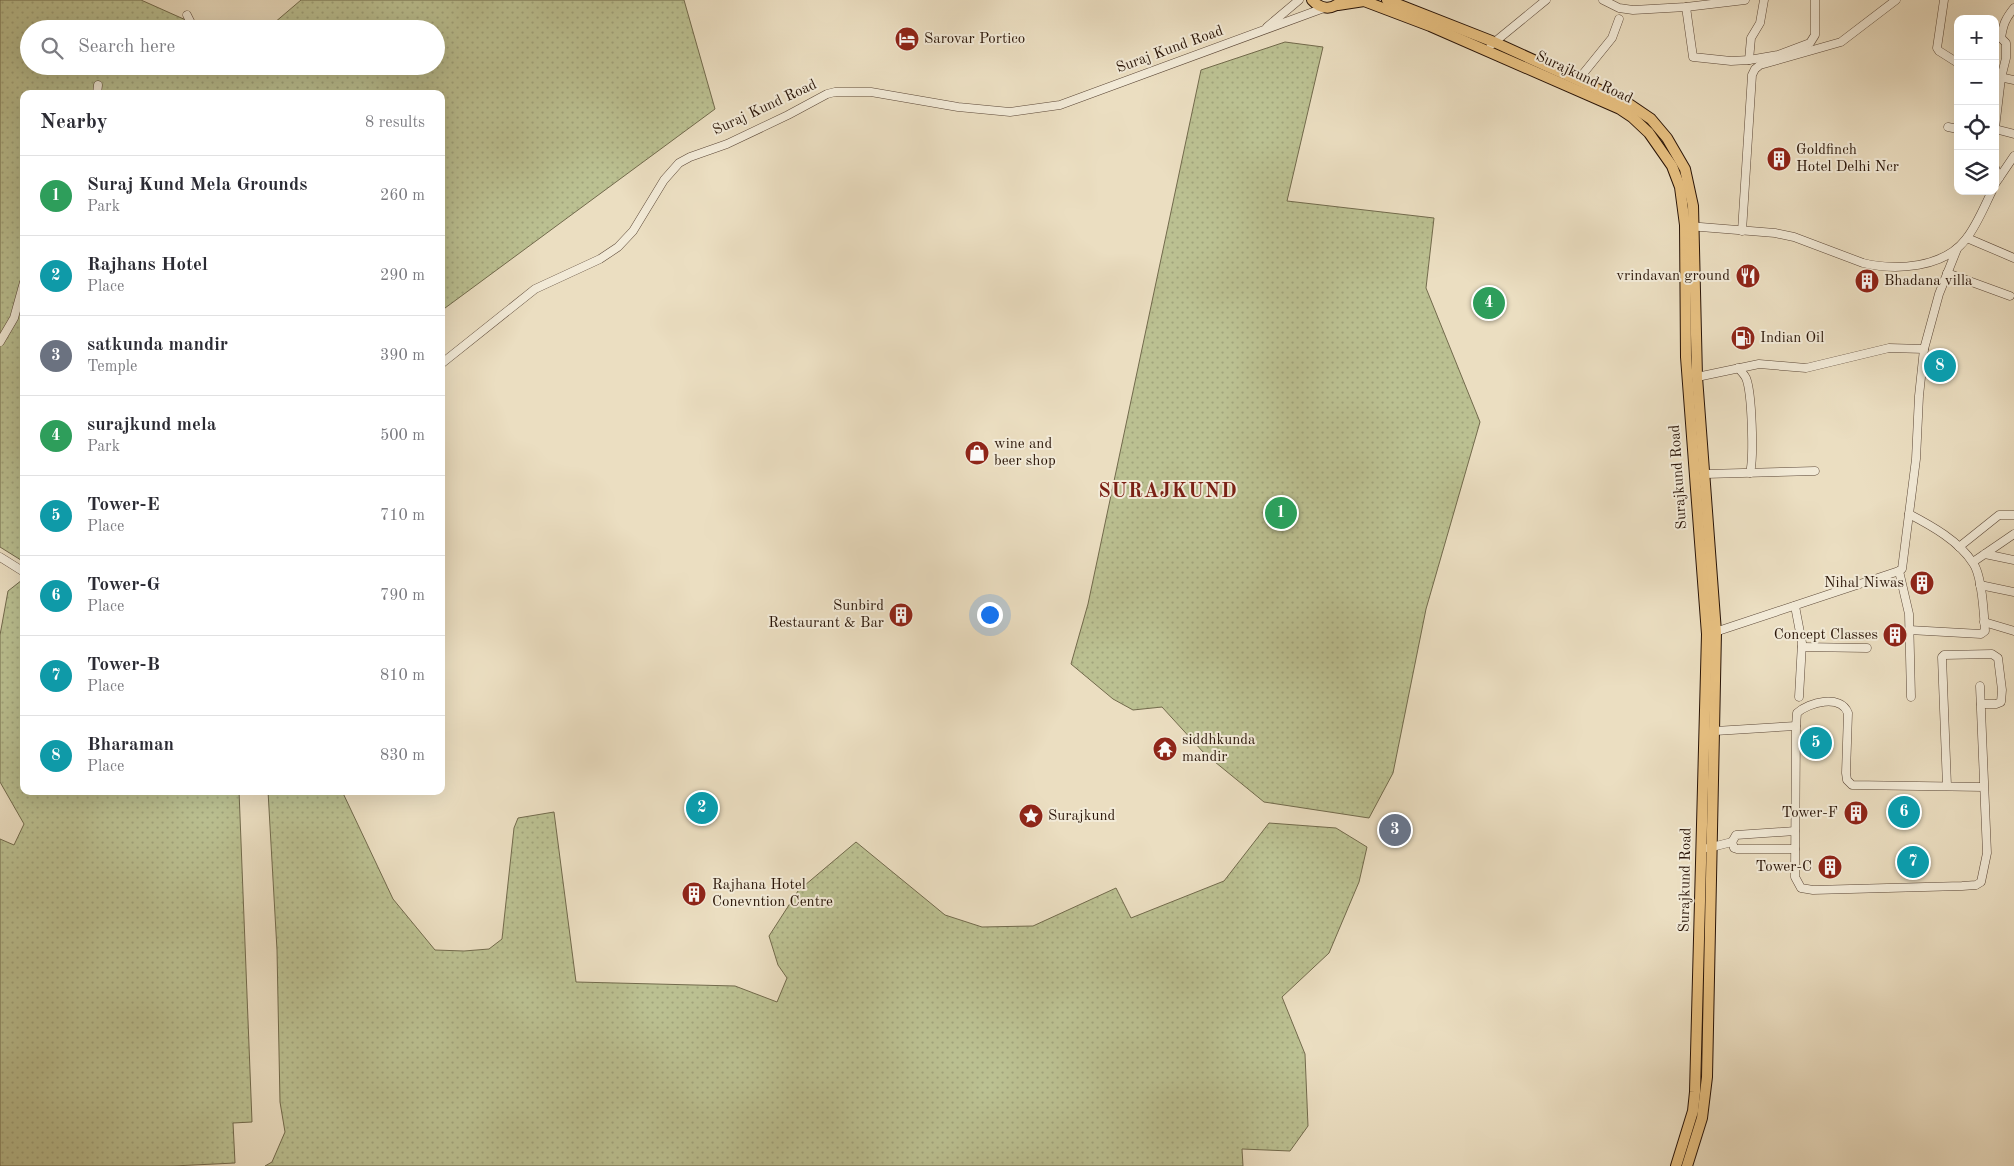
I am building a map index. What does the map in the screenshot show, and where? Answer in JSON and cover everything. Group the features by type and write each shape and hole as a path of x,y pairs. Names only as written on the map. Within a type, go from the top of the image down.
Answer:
{"main road":[{"path":"1312,0 1316,5 1324,8"},
{"name":"Surajkund Road","path":"1387,0 1494,42 1639,109 1659,127 1678,156 1688,177 1712,633 1710,713 1702,849 1695,1097 1691,1120 1676,1166"},
{"name":"Surajkund Road","path":"1324,8 1340,2 1364,1 1430,26 1612,106 1632,117 1656,141 1672,166 1680,187 1690,226 1686,357 1712,633"},
{"name":"Surajkund Road","path":"1687,1166 1702,1118 1707,1077 1715,731 1710,713"}],"street":[{"path":"1259,32 1299,0"},
{"path":"1485,50 1546,0"},
{"path":"1604,0 1619,8 1633,10 1686,7 1745,0"},
{"path":"1749,60 1751,38 1760,23 1764,0"},
{"path":"1686,7 1693,56 1731,61 1778,55 1810,43 1815,35 1815,0"},
{"path":"1742,231 1744,174 1752,75 1755,69 1760,65 1841,42 1896,0"},
{"path":"1944,0 1937,48 1938,51 1954,61"},
{"name":"Suraj Kund Road","path":"445,361 535,289 600,259 618,247 633,231 664,180 679,163 780,120 827,94 835,92 871,92 958,107 1010,112 1034,110 1060,105 1324,8"},
{"path":"1999,74 2006,54 2006,44 2001,38 2003,25 2014,8"},
{"path":"187,16 189,20"},
{"path":"1578,80 1612,38 1618,19"},
{"path":"1999,77 2014,80"},
{"path":"1948,127 1954,128"},
{"path":"1999,130 2014,134"},
{"path":"1999,178 2014,156"},
{"path":"1690,226 1775,233 1873,266 1911,266 1946,256 1957,249 1967,238 1990,195"},
{"path":"1967,238 2014,258"},
{"path":"1712,633 1899,571 1904,566 1917,448 1919,396 1924,349 1939,294 1957,249"},
{"path":"1947,273 2010,296"},
{"path":"0,342 14,318 20,296"},
{"path":"1698,377 1759,364 1806,368 1889,348 1924,349"},
{"path":"1738,368 1746,379 1751,417 1753,458 1750,473"},
{"path":"1705,474 1815,471"},
{"path":"1909,514 1930,525 1959,547 1973,562 1980,585 1985,630 1981,634 1909,630"},
{"path":"1959,547 1999,515 2014,515"},
{"path":"1973,562 2014,534"},
{"path":"1985,554 2014,560"},
{"path":"0,557 20,570"},
{"path":"1899,571 1908,608 1911,697"},
{"path":"1980,585 2014,592"},
{"path":"1796,606 1801,627 1802,647 1799,697"},
{"path":"1984,622 2014,631"},
{"path":"1802,647 1867,648"},
{"path":"1948,786 1942,657 1944,655 1992,654 1998,658 2002,690 2001,702 1996,704 1980,704"},
{"path":"1980,686 1987,853 1981,882 1976,885 1826,890 1801,888 1795,878 1796,726 1798,713 1804,707 1819,702 1841,703 1846,706 1848,713 1846,773 1847,780 1852,785 1984,787"},
{"path":"1715,731 1796,726"},
{"path":"1702,849 1713,848 1732,842 1736,835 1795,831"},
{"path":"1732,842 1734,848 1737,849 1795,850"}],"green space":[{"path":"0,0 141,0 186,20 20,20 20,75 445,75 445,20 278,20 301,0 684,0 715,109 445,308 445,90 20,90 20,560 0,547"},
{"path":"1285,42 1323,47 1287,201 1434,218 1426,288 1480,422 1426,609 1393,773 1369,818 1264,802 1204,753 1162,707 1133,710 1113,699 1071,664 1088,604 1201,70"},
{"path":"20,582 20,795 239,795 252,1122 233,1123 235,1163 173,1166 0,1166 0,839 14,845 24,824 0,782 0,635 8,591"},
{"path":"268,795 344,795 393,899 435,950 464,951 489,949 502,939 514,828 518,818 554,812 576,982 735,986 777,1002 787,978 778,965 769,936 798,891 856,842 945,915 982,927 1033,926 1116,888 1131,918 1224,881 1269,823 1336,828 1367,847 1359,882 1329,953 1282,997 1305,1054 1308,1126 1290,1151 1242,1149 1243,1166 265,1166 272,1162 285,1132 280,1102 277,950"}],"place":[{"name":"Sarovar Portico","path":"907,39"},
{"name":"Goldfinch Hotel Delhi Ncr","path":"1779,159"},
{"name":"vrindavan ground","path":"1748,276"},
{"name":"Bhadana villa","path":"1867,281"},
{"name":"surajkund mela","path":"1489,303"},
{"name":"Indian Oil","path":"1743,338"},
{"name":"Bharaman","path":"1940,366"},
{"name":"wine and beer shop","path":"977,453"},
{"name":"Suraj Kund Mela Grounds","path":"1281,513"},
{"name":"Nihal Niwas","path":"1922,583"},
{"name":"Sunbird Restaurant & Bar","path":"901,615"},
{"name":"Concept Classes","path":"1895,635"},
{"name":"Tower-E","path":"1816,743"},
{"name":"siddhkunda mandir","path":"1165,749"},
{"name":"Rajhans Hotel","path":"702,808"},
{"name":"Tower-G","path":"1904,812"},
{"name":"Tower-F","path":"1856,813"},
{"name":"Surajkund","path":"1031,816"},
{"name":"satkunda mandir","path":"1395,830"},
{"name":"Tower-B","path":"1913,862"},
{"name":"Tower-C","path":"1830,867"},
{"name":"Rajhana Hotel Conevntion Centre","path":"694,894"}],"district":[{"name":"SURAJKUND","path":"1168,492"}]}
